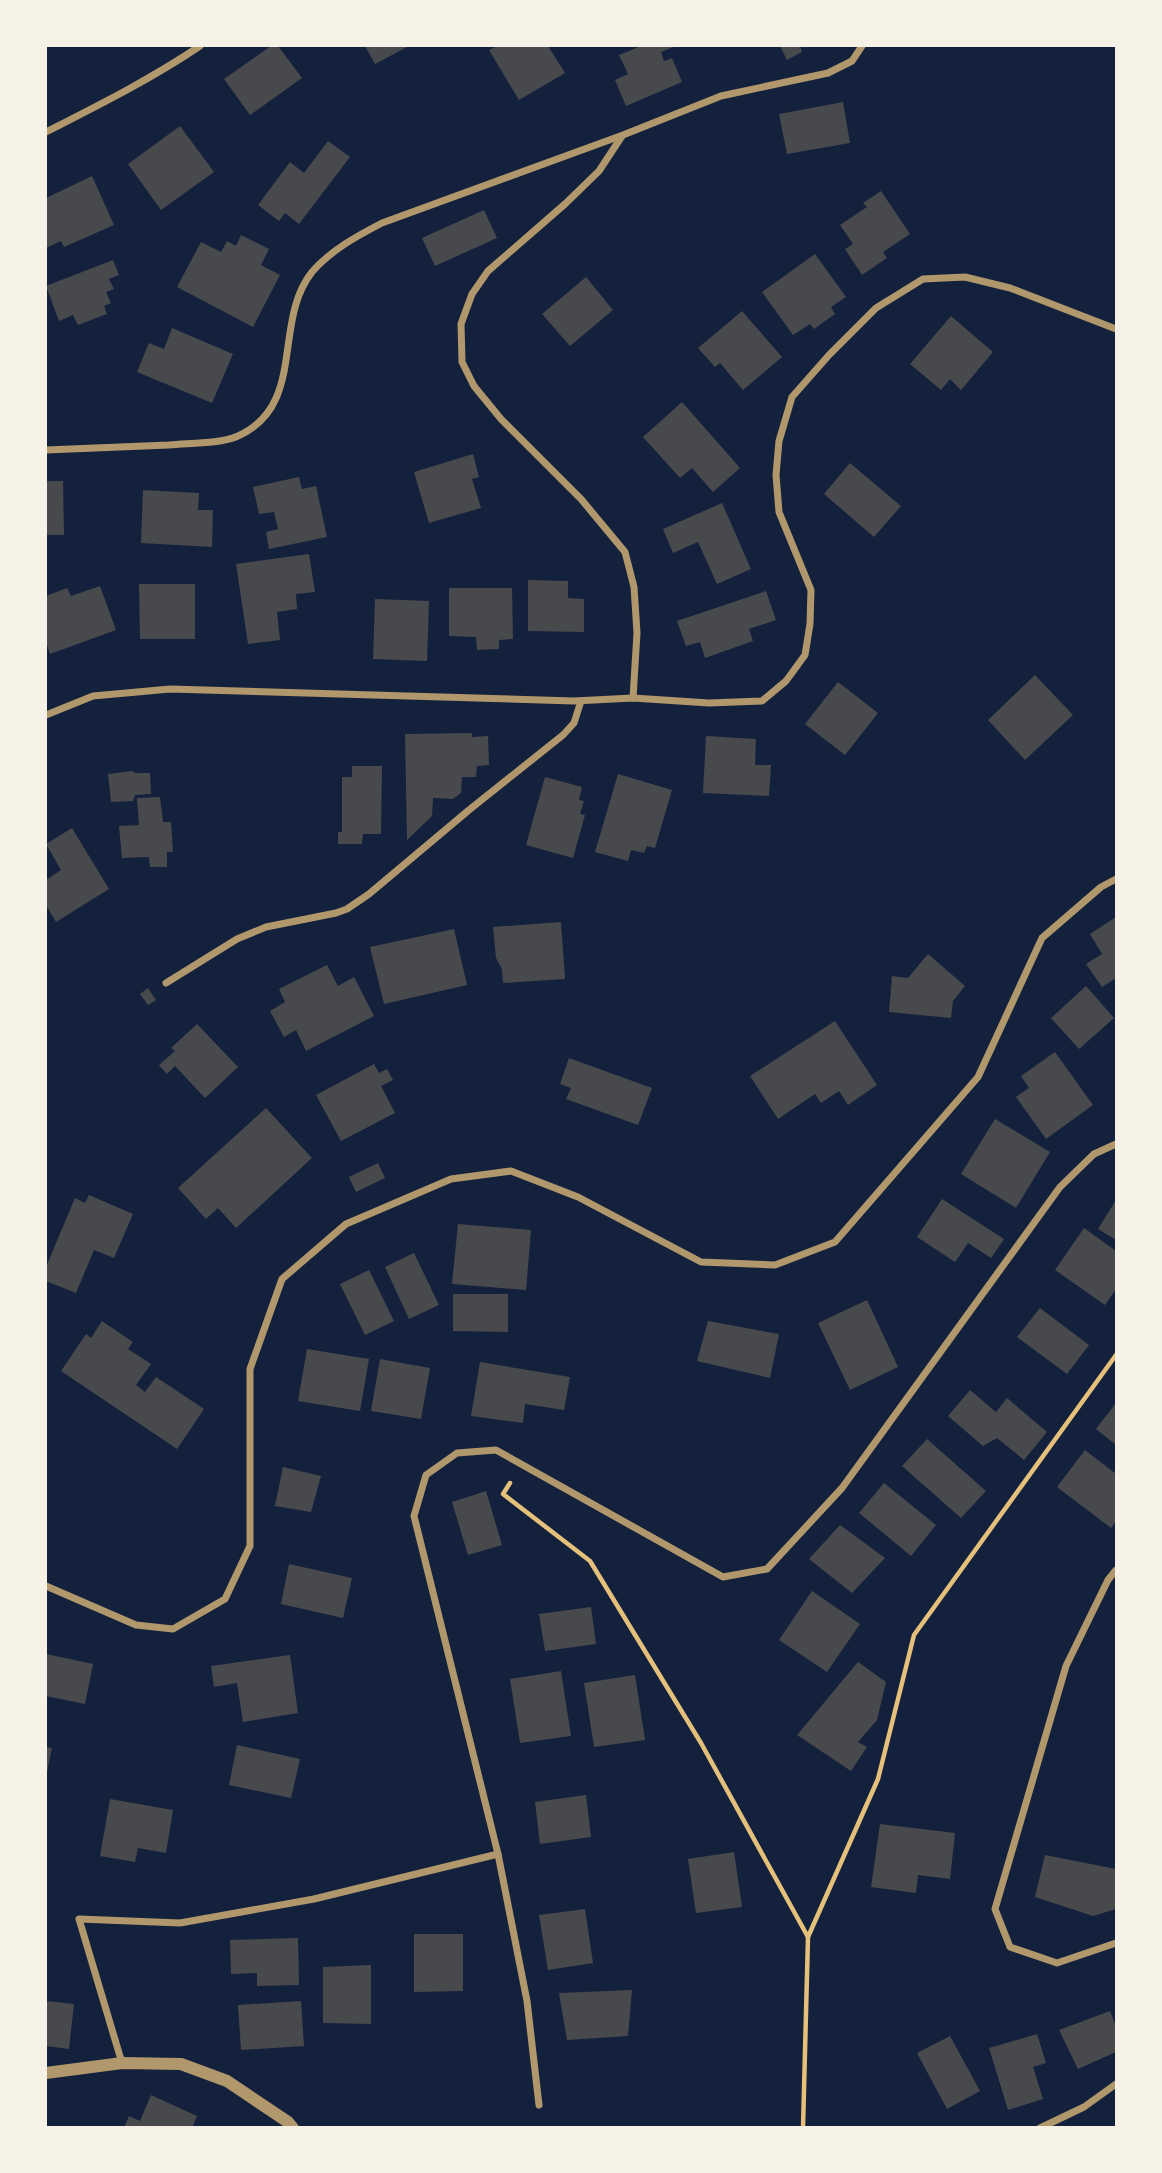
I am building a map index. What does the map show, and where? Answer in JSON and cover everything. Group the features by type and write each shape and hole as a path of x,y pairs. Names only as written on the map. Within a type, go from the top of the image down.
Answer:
{"street":[{"path":"46,132 116,97 200,46"},
{"path":"46,450 198,443 236,436 258,423 273,408 281,386 295,303 312,272 345,243 382,223 623,135 721,96 828,73 852,61 862,46"},
{"path":"623,135 599,171 488,271 472,294 461,324 462,362 474,387 501,419 581,499 625,552 634,587 637,633 633,698"},
{"path":"46,715 93,696 170,689 581,701 633,698 709,704 762,701 786,681 805,655 810,624 811,590 779,512 776,475 779,441 792,397 829,355 876,309 923,279 965,277 1010,288 1116,329"},
{"path":"166,983 237,939 266,927 347,909 369,894 563,735 574,723 581,701"},
{"path":"46,1586 136,1625 173,1629 225,1599 250,1546 250,1369 282,1279 346,1224 451,1179 511,1171 578,1197 701,1262 775,1265 835,1242 978,1077 1042,939 1101,887 1116,879"},
{"path":"539,2105 527,2001 498,1854 414,1516 426,1475 457,1453 496,1451 723,1577 767,1569 842,1488 1060,1186 1094,1154 1116,1144"},
{"path":"1116,1570 1108,1580 1066,1666 995,1909 1010,1947 1057,1962 1116,1943"},
{"path":"122,2063 79,1919 180,1923 314,1899 498,1854"},
{"path":"46,2073 122,2063 181,2064 227,2081 293,2127"},
{"path":"1040,2127 1084,2107 1116,2084"}],"path":[{"path":"803,2127 808,1937 878,1779 914,1635 1116,1355"},
{"path":"521,1464 503,1494 590,1561 701,1743 808,1937"}],"building":[{"path":"271,46 278,46 302,78 250,115 224,79"},
{"path":"365,46 409,46 375,64"},
{"path":"498,46 548,46 565,73 519,100 489,50"},
{"path":"641,46 676,46 661,52 664,61 672,58 682,82 626,106 615,80 628,74 619,55"},
{"path":"780,46 800,46 802,52 787,60"},
{"path":"843,102 850,143 787,154 779,114"},
{"path":"180,126 214,172 161,210 128,164"},
{"path":"328,141 350,157 299,224 285,213 279,221 258,205 290,162 304,173"},
{"path":"92,176 114,225 64,247 61,241 46,248 46,198"},
{"path":"881,191 910,234 883,252 887,258 862,275 845,249 853,244 840,225 867,207 863,203"},
{"path":"484,210 497,238 435,266 422,238"},
{"path":"241,235 269,249 261,265 280,275 253,327 177,287 201,242 221,252 227,241 236,246"},
{"path":"815,254 846,297 831,307 835,314 814,329 810,324 793,335 762,292"},
{"path":"113,260 119,275 109,279 114,289 106,292 111,303 104,306 107,314 78,325 73,315 59,321 46,286"},
{"path":"586,277 613,310 570,346 542,314"},
{"path":"742,311 782,357 743,390 720,363 715,367 698,348"},
{"path":"951,316 993,352 961,390 950,379 941,390 910,364"},
{"path":"172,328 233,354 212,403 137,372 149,343 164,349"},
{"path":"682,402 740,468 713,492 692,468 680,478 643,437"},
{"path":"473,454 479,477 472,479 481,508 429,523 414,472"},
{"path":"850,463 901,506 874,537 824,494"},
{"path":"299,477 302,489 316,486 327,537 269,549 266,532 278,529 274,512 259,514 253,487"},
{"path":"46,481 63,481 64,535 46,535"},
{"path":"143,490 199,493 198,510 213,510 212,547 141,543"},
{"path":"722,503 751,569 717,584 698,542 673,553 663,529"},
{"path":"309,554 315,592 296,594 297,609 277,612 280,640 248,644 236,564"},
{"path":"528,580 568,581 568,598 584,599 584,632 528,631"},
{"path":"139,584 195,584 195,639 140,639"},
{"path":"100,586 116,630 50,654 46,642 46,596 67,588 71,596"},
{"path":"449,588 512,588 513,639 499,640 499,649 477,650 476,637 449,636"},
{"path":"766,591 776,620 749,629 753,641 705,658 700,642 686,646 677,621"},
{"path":"375,599 429,601 427,661 373,659"},
{"path":"1035,675 1073,715 1025,760 988,720"},
{"path":"838,682 878,713 845,755 805,724"},
{"path":"472,733 472,737 488,736 489,765 477,766 476,777 462,777 461,793 453,799 433,798 432,816 407,840 405,734"},
{"path":"706,736 756,739 755,765 771,765 769,796 703,793"},
{"path":"352,766 382,766 381,834 363,834 362,844 338,844 338,832 342,832 342,777 352,777"},
{"path":"132,771 150,773 151,794 135,795 133,801 111,802 108,774"},
{"path":"618,774 672,790 655,848 647,846 644,853 631,850 628,861 595,852"},
{"path":"545,777 582,787 579,800 584,801 580,814 585,815 573,858 526,845"},
{"path":"160,797 163,822 171,822 173,852 167,852 167,867 150,867 149,857 122,858 119,826 139,825 137,798"},
{"path":"72,828 109,889 56,922 46,905 46,880 61,870 46,844"},
{"path":"1116,917 1116,978 1102,987 1086,964 1102,954 1090,934"},
{"path":"561,922 565,979 503,983 502,969 496,958 493,927"},
{"path":"454,929 467,985 384,1004 370,947"},
{"path":"928,954 965,986 953,1001 951,1018 889,1012 892,976 908,978"},
{"path":"327,965 338,986 354,977 374,1016 306,1051 296,1030 284,1037 270,1011 285,1002 279,989"},
{"path":"1086,986 1114,1018 1079,1049 1051,1018"},
{"path":"148,988 156,1000 148,1005 140,994"},
{"path":"835,1021 877,1085 848,1105 839,1091 821,1103 815,1094 778,1119 750,1076"},
{"path":"197,1024 238,1067 205,1098 175,1066 167,1074 159,1065 175,1051 171,1048"},
{"path":"1055,1052 1093,1105 1046,1139 1016,1097 1029,1088 1021,1076"},
{"path":"569,1058 652,1088 638,1125 566,1099 571,1088 560,1084"},
{"path":"374,1064 379,1073 387,1069 393,1080 381,1086 395,1113 341,1141 316,1095"},
{"path":"266,1108 312,1158 236,1228 218,1208 206,1219 178,1188"},
{"path":"995,1119 1050,1152 1016,1208 961,1174"},
{"path":"378,1163 385,1178 356,1192 349,1177"},
{"path":"89,1195 133,1214 114,1258 94,1250 76,1293 46,1281 46,1267 75,1198 85,1203"},
{"path":"942,1199 1004,1239 991,1258 968,1243 955,1262 917,1237"},
{"path":"1116,1200 1116,1240 1098,1229"},
{"path":"458,1224 531,1230 526,1290 452,1284"},
{"path":"1084,1228 1116,1251 1116,1289 1105,1305 1055,1270"},
{"path":"414,1253 439,1305 409,1319 385,1267"},
{"path":"369,1270 394,1321 365,1335 340,1284"},
{"path":"453,1294 508,1294 508,1332 453,1331"},
{"path":"867,1300 898,1367 850,1390 818,1323"},
{"path":"1040,1308 1089,1345 1067,1374 1017,1337"},
{"path":"102,1321 133,1342 128,1349 151,1364 136,1385 145,1392 156,1377 204,1409 177,1449 61,1371 86,1334 91,1338"},
{"path":"708,1321 779,1334 770,1378 697,1361"},
{"path":"307,1349 369,1359 360,1411 298,1401"},
{"path":"380,1359 430,1368 421,1419 371,1411"},
{"path":"480,1362 570,1377 564,1410 525,1404 523,1423 471,1416"},
{"path":"970,1390 996,1412 1007,1398 1047,1432 1024,1460 997,1438 983,1446 948,1416"},
{"path":"1116,1403 1116,1445 1096,1429"},
{"path":"927,1439 986,1491 961,1518 902,1466"},
{"path":"1085,1450 1116,1474 1116,1521 1111,1528 1057,1487"},
{"path":"283,1467 321,1476 311,1512 275,1506"},
{"path":"884,1483 936,1525 911,1556 859,1513"},
{"path":"486,1491 502,1545 468,1555 452,1502"},
{"path":"840,1525 885,1558 852,1593 809,1559"},
{"path":"289,1564 352,1578 343,1618 281,1604"},
{"path":"812,1591 860,1624 827,1672 779,1640"},
{"path":"591,1607 596,1644 545,1651 539,1614"},
{"path":"46,1654 93,1664 85,1704 46,1696"},
{"path":"290,1655 298,1713 243,1722 237,1683 214,1687 211,1666"},
{"path":"858,1662 886,1682 877,1720 858,1742 867,1747 851,1771 797,1735"},
{"path":"561,1671 571,1736 520,1743 510,1679"},
{"path":"635,1675 645,1740 594,1747 584,1683"},
{"path":"237,1745 300,1759 291,1798 229,1785"},
{"path":"46,1747 52,1748 47,1772 46,1772"},
{"path":"586,1795 591,1837 540,1844 535,1802"},
{"path":"110,1799 173,1810 166,1853 138,1848 135,1862 100,1856"},
{"path":"880,1824 955,1833 950,1879 918,1875 916,1893 871,1887"},
{"path":"734,1852 742,1907 696,1913 688,1859"},
{"path":"1045,1855 1116,1869 1116,1909 1093,1916 1035,1897"},
{"path":"585,1909 593,1963 548,1970 539,1915"},
{"path":"414,1934 463,1934 463,1991 414,1992"},
{"path":"298,1938 299,1985 257,1986 257,1973 231,1974 230,1940"},
{"path":"371,1965 371,2024 323,2023 323,1967"},
{"path":"632,1990 628,2036 567,2040 559,1993"},
{"path":"46,2001 74,2004 69,2049 46,2046"},
{"path":"301,2001 304,2046 241,2050 238,2005"},
{"path":"1110,2011 1116,2027 1116,2052 1078,2069 1059,2030"},
{"path":"1037,2034 1046,2063 1033,2067 1043,2099 1008,2110 989,2048"},
{"path":"950,2036 980,2091 947,2109 917,2053"},
{"path":"151,2095 197,2116 192,2128 124,2128 129,2116 140,2121"}]}
